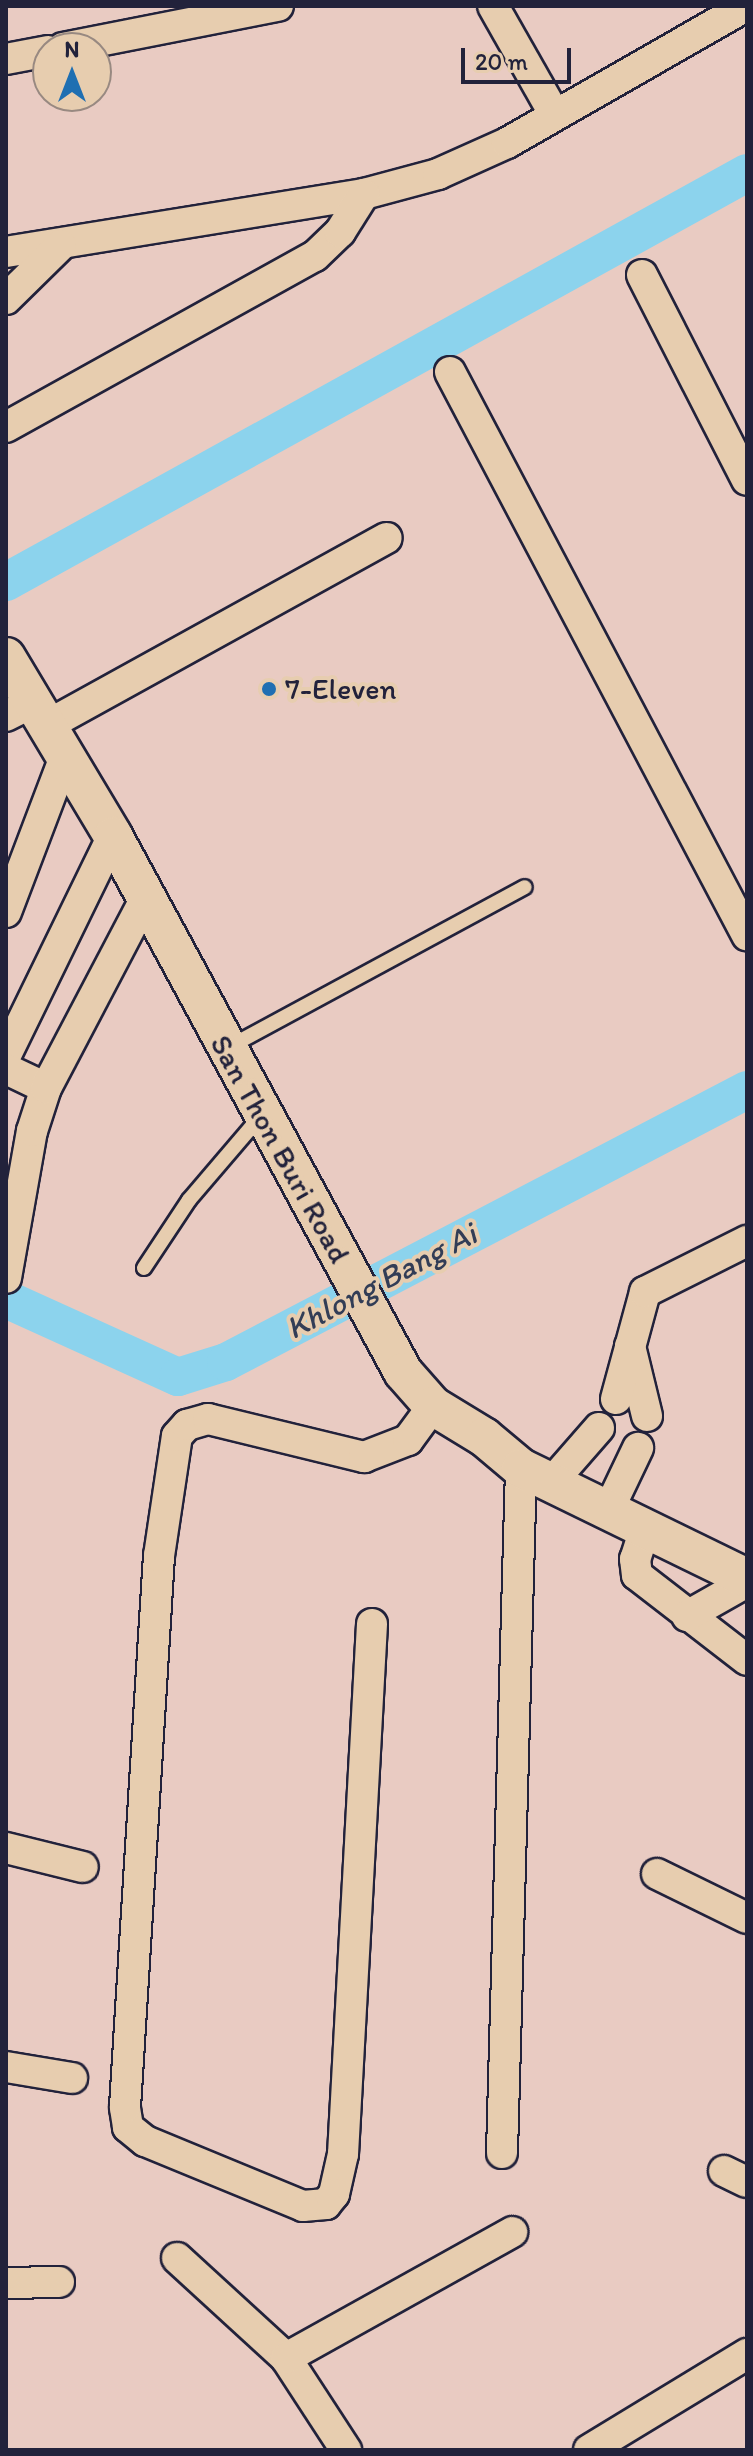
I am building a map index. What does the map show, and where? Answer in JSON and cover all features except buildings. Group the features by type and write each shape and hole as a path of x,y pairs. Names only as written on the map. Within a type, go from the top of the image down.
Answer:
{"street":[{"path":"112,38 278,6"},
{"path":"493,6 555,115"},
{"path":"6,252 364,194 438,174 555,115 746,6"},
{"path":"6,59 32,54"},
{"path":"6,427 315,256 340,232 364,194"},
{"path":"6,299 61,245"},
{"path":"642,275 747,480"},
{"path":"450,372 747,935"},
{"path":"6,912 37,725 386,538"},
{"name":"San Thon Buri Road","path":"6,657 37,725 113,836 144,901 403,1372 433,1406 536,1475 747,1580"},
{"path":"6,1055 113,836"},
{"path":"6,1278 32,1131 46,1088 144,901"},
{"path":"6,1069 46,1088"},
{"path":"616,1399 645,1292 747,1241"},
{"path":"630,1346 647,1416"},
{"path":"372,1624 343,2154 334,2194 326,2204 303,2206 145,2141 128,2127 159,1556 177,1436 187,1425 208,1419 364,1457 408,1440 433,1406"},
{"path":"502,2153 536,1475 599,1428"},
{"path":"608,1511 638,1448"},
{"path":"645,1529 635,1559 637,1575 747,1660"},
{"path":"687,1616 747,1580"},
{"path":"6,1848 83,1867"},
{"path":"657,1874 747,1918"},
{"path":"6,2067 72,2078"},
{"path":"286,2358 512,2232"},
{"path":"177,2258 286,2358 346,2450"},
{"path":"6,2283 59,2282"},
{"path":"589,2450 747,2354"}],"lane":[{"path":"226,1049 525,887"},
{"path":"144,1268 230,1147 263,1114"}],"waterway":[{"path":"6,582 747,173"},
{"name":"Khlong Bang Ai","path":"6,1299 178,1377 226,1362 747,1090"}],"place":[{"name":"7-Eleven","path":"269,689"}]}
